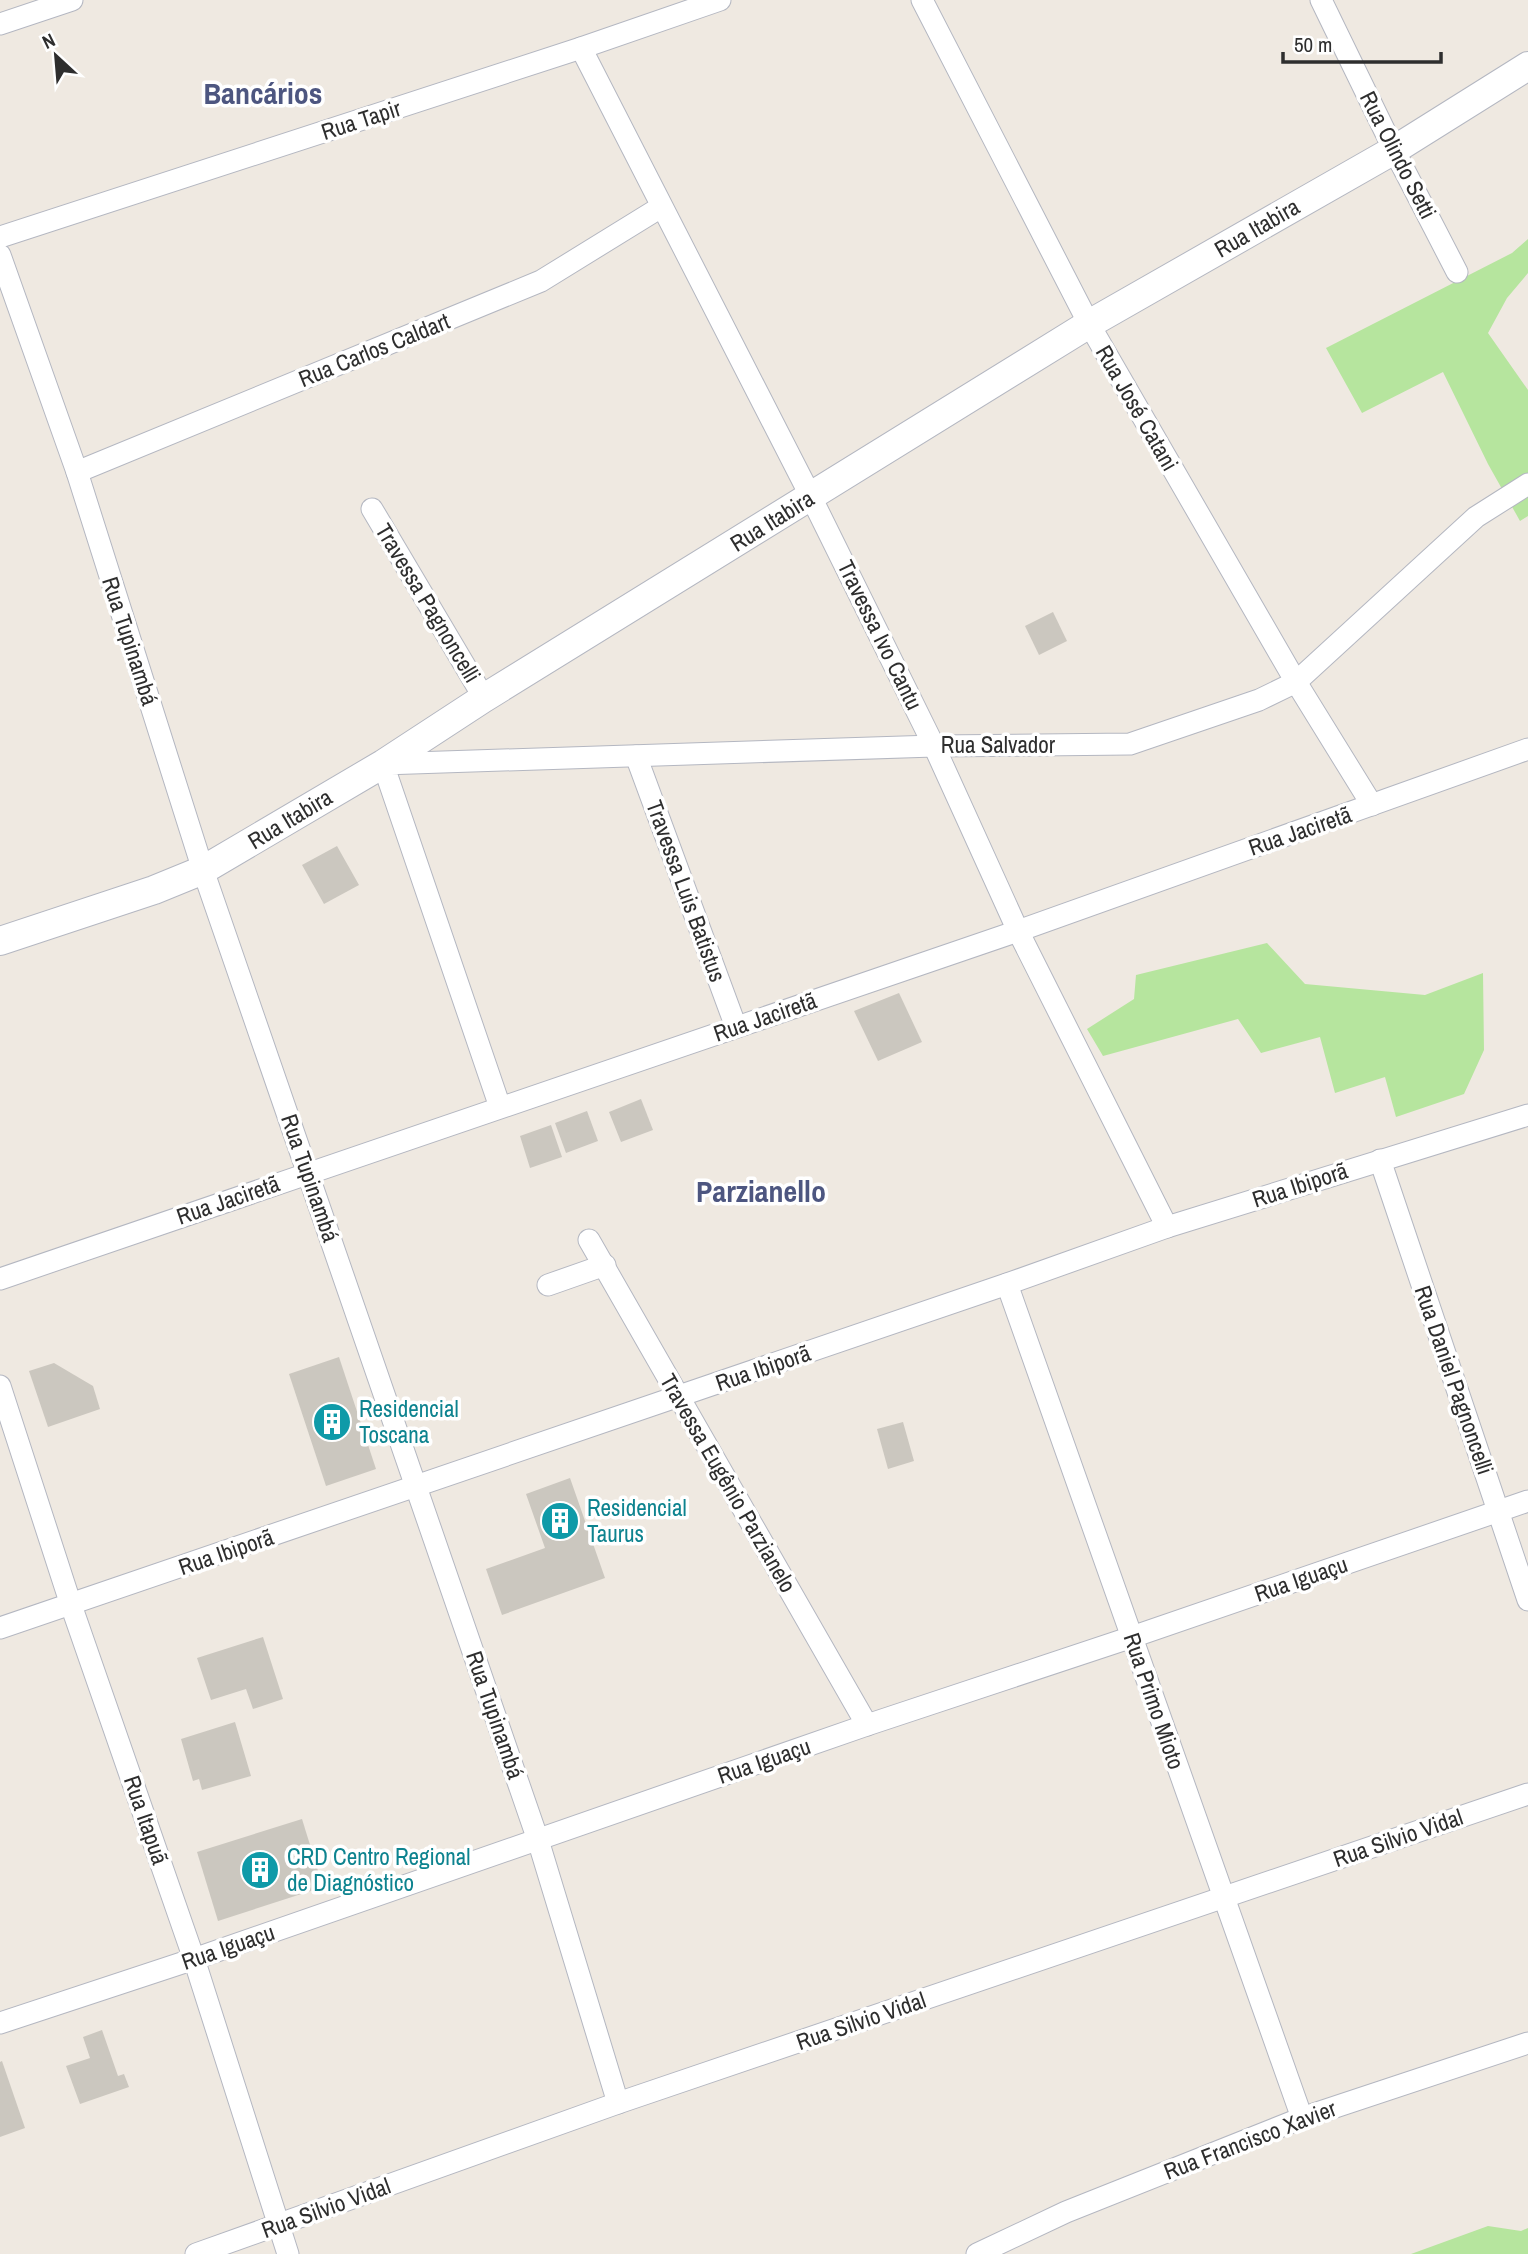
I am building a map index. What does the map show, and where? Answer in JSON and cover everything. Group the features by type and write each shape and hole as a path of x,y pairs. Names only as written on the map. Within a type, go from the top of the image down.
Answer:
{"street":[{"path":"0,24 72,0"},
{"name":"Rua Tapir","path":"0,237 581,48 720,0"},
{"name":"Rua José Catani","path":"922,0 1089,324 1296,682 1372,806"},
{"name":"Rua Olindo Setti","path":"1321,0 1457,272"},
{"name":"Travessa Ivo Cantu","path":"581,48 811,496 934,746 1018,931 1167,1227"},
{"name":"Rua Itabira","path":"0,941 154,890 203,870 383,764 484,698 1089,324 1394,150 1528,66"},
{"name":"Rua Carlos Caldart","path":"77,472 541,281 661,207"},
{"name":"Rua Tupinambá","path":"0,255 77,472 203,870 538,1840 618,2103"},
{"name":"Rua Salvador","path":"383,764 934,746 1130,744 1259,700 1296,682 1476,517 1528,484"},
{"name":"Travessa Pagnoncelli","path":"372,509 484,698"},
{"name":"Rua Jaciretã","path":"0,1279 1018,931 1528,749"},
{"name":"Travessa Luis Batistus","path":"636,755 736,1027"},
{"path":"383,764 499,1108"},
{"name":"Rua Ibiporã","path":"0,1628 679,1397 1167,1227 1528,1115"},
{"name":"Rua Daniel Pagnoncelli","path":"1380,1160 1528,1600"},
{"name":"Travessa Eugênio Parzianelo","path":"590,1240 867,1725"},
{"path":"548,1285 605,1265"},
{"name":"Rua Primo Mioto","path":"1007,1284 1302,2118"},
{"name":"Rua Itapuã","path":"0,1387 71,1605 194,1958 288,2254"},
{"name":"Rua Iguaçu","path":"0,2023 1528,1501"},
{"name":"Rua Silvio Vidal","path":"196,2254 618,2103 1528,1794"},
{"name":"Rua Francisco Xavier","path":"977,2254 1066,2212 1302,2118 1528,2043"}],"green space":[{"path":"1528,239 1528,273 1507,298 1488,333 1528,390 1528,516 1520,521 1488,464 1443,372 1362,413 1326,348 1512,253"},
{"path":"1267,943 1305,984 1425,995 1483,973 1484,1050 1464,1094 1396,1117 1385,1077 1335,1093 1320,1037 1261,1053 1238,1019 1103,1056 1087,1029 1134,999 1136,975"},
{"path":"1488,2226 1521,2231 1528,2228 1528,2254 1411,2254"}],"building":[{"path":"1053,612 1067,641 1039,655 1025,626"},
{"path":"337,846 359,885 324,904 302,865"},
{"path":"899,993 922,1042 878,1061 854,1011"},
{"path":"641,1099 653,1130 621,1142 609,1112"},
{"path":"587,1111 598,1141 566,1153 555,1123"},
{"path":"551,1125 562,1157 530,1168 520,1136"},
{"name":"Residencial Toscana","path":"339,1357 376,1469 326,1486 289,1374"},
{"path":"54,1363 93,1386 100,1409 48,1427 29,1371"},
{"path":"903,1422 914,1461 888,1469 877,1429"},
{"name":"Residencial Taurus","path":"570,1478 605,1578 502,1615 486,1569 545,1548 526,1494"},
{"path":"263,1637 283,1699 253,1709 246,1689 211,1700 197,1658"},
{"path":"235,1722 251,1776 202,1790 199,1779 193,1781 181,1739"},
{"name":"CRD Centro Regional de Diagnóstico","path":"302,1819 323,1887 218,1921 197,1852"},
{"path":"102,2030 118,2076 124,2074 129,2087 80,2104 66,2066 90,2058 83,2037"},
{"path":"2,2061 25,2128 0,2137 0,2062"}],"place":[{"name":"Residencial Toscana","path":"332,1422"},
{"name":"Residencial Taurus","path":"560,1521"},
{"name":"CRD Centro Regional de Diagnóstico","path":"260,1870"}],"district":[{"name":"Bancários","path":"263,94"},
{"name":"Parzianello","path":"761,1192"}]}
